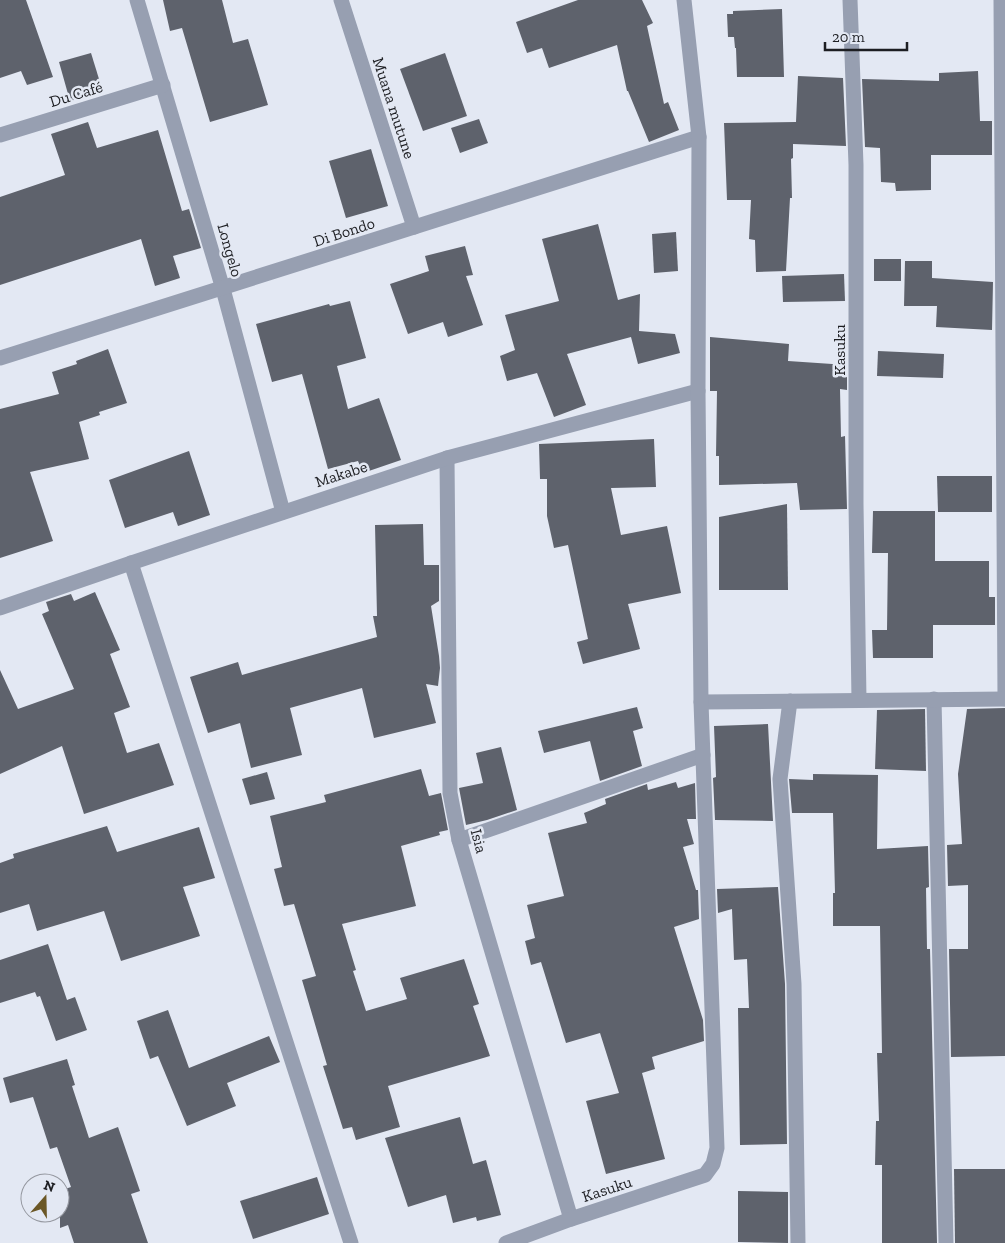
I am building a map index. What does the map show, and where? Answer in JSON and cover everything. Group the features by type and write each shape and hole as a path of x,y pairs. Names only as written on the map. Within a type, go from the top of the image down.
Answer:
{"street":[{"name":"Longelo","path":"137,0 223,289 283,512"},
{"name":"Muana mutune","path":"342,0 414,227"},
{"path":"459,840 703,755 698,391 698,137 684,0"},
{"name":"Kasuku","path":"850,0 856,165 856,504 859,700"},
{"path":"701,702 1005,699 1001,0"},
{"name":"Du Café","path":"0,136 163,85"},
{"name":"Di Bondo","path":"0,358 223,289 698,137"},
{"name":"Makabe","path":"0,608 447,458 698,391"},
{"name":"Isia","path":"447,458 450,793 459,840 571,1219"},
{"path":"131,563 351,1243"},
{"path":"934,699 946,1243"},
{"path":"790,701 780,779 794,984 798,1243"},
{"name":"Kasuku","path":"506,1243 571,1219 705,1175 713,1164 717,1148 703,755"}],"building":[{"path":"0,0 26,0 53,77 27,85 21,71 0,78"},
{"path":"163,0 222,0 233,43 248,39 268,105 210,122 182,28 170,31"},
{"path":"578,0 642,0 653,23 647,26 664,104 668,102 679,130 649,142 627,91 617,45 549,68 542,48 527,53 516,22"},
{"path":"782,9 784,77 737,77 736,48 734,37 728,37 727,14 733,14 733,11"},
{"path":"91,53 103,92 70,101 59,62"},
{"path":"445,53 467,116 423,131 400,69"},
{"path":"978,71 980,121 992,121 992,155 931,155 931,190 896,191 895,183 881,182 880,148 865,147 862,79 939,81 939,73"},
{"path":"798,76 843,78 846,146 793,144 793,158 791,159 792,198 790,198 786,271 756,272 755,240 749,239 751,200 727,200 724,123 796,122"},
{"path":"479,119 488,143 460,153 451,128"},
{"path":"88,122 97,148 158,130 182,211 189,209 201,248 173,256 180,278 155,286 141,239 0,285 0,197 65,175 51,134"},
{"path":"371,149 388,206 346,218 329,161"},
{"path":"598,224 618,300 640,294 639,331 675,334 680,353 638,364 631,337 567,354 586,405 554,417 537,373 507,381 500,356 515,350 505,315 559,301 542,239"},
{"path":"676,232 678,271 654,273 652,234"},
{"path":"465,246 473,275 466,276 483,325 448,337 443,322 408,334 390,284 429,271 425,256"},
{"path":"874,259 901,259 901,281 874,281"},
{"path":"905,261 932,261 932,278 993,282 992,330 936,327 937,306 904,306"},
{"path":"844,274 845,301 783,302 782,276"},
{"path":"350,301 366,358 337,366 348,409 379,398 401,460 363,473 358,461 328,469 302,374 272,382 256,324 329,304 330,306"},
{"path":"710,337 789,344 788,361 847,365 847,390 840,389 841,437 845,436 847,509 800,510 797,483 719,485 719,456 716,456 717,391 710,391"},
{"path":"108,349 127,403 99,412 100,415 79,422 89,459 30,472 53,541 0,558 0,409 59,394 52,372 77,364 76,361"},
{"path":"878,351 944,354 943,378 877,376"},
{"path":"654,439 656,487 611,488 621,535 667,526 681,593 628,604 640,649 583,664 577,642 588,639 568,545 554,548 547,516 547,479 540,479 539,444"},
{"path":"189,451 210,515 178,526 173,512 125,528 109,480"},
{"path":"937,476 992,476 992,512 938,512"},
{"path":"787,504 788,590 719,590 719,517"},
{"path":"873,511 935,511 935,561 989,561 989,597 995,597 995,625 933,625 933,658 873,658 872,630 887,630 888,553 872,553"},
{"path":"423,524 424,565 439,565 439,601 431,606 440,668 438,686 426,684 436,723 374,738 362,688 290,708 302,755 251,768 240,723 208,733 190,677 238,662 242,675 377,637 373,616 377,616 375,525"},
{"path":"95,592 120,650 110,654 130,707 114,713 127,753 159,743 174,785 84,814 62,746 0,774 0,670 18,709 74,689 42,614 49,611 46,602 71,594 74,601"},
{"path":"637,707 643,728 633,731 642,766 600,781 590,741 544,753 538,731"},
{"path":"1005,708 1005,1056 951,1057 949,949 968,949 968,885 948,886 947,845 962,844 958,774 967,709"},
{"path":"925,709 926,771 875,769 877,710"},
{"path":"768,724 773,821 715,820 713,778 716,777 714,726"},
{"path":"501,747 517,810 466,825 459,788 483,783 476,753"},
{"path":"421,769 429,796 441,793 448,830 439,832 440,835 401,846 416,906 342,924 356,970 353,971 366,1011 407,999 400,978 464,959 479,1004 473,1006 490,1056 388,1086 400,1127 356,1140 352,1127 343,1129 323,1066 327,1065 302,980 316,976 294,904 284,906 274,869 282,867 270,816 326,802 324,795"},
{"path":"267,772 275,799 250,805 242,779"},
{"path":"813,774 878,775 877,849 928,846 929,887 926,888 927,949 930,949 937,1243 882,1243 882,1165 875,1165 876,1121 879,1121 877,1053 882,1053 880,926 833,926 833,893 835,893 833,813 792,813 789,779 813,780"},
{"path":"676,782 678,788 695,783 696,819 687,819 694,844 683,847 696,890 698,890 699,919 674,927 703,1020 704,1041 652,1057 655,1069 642,1073 665,1159 606,1174 586,1101 619,1093 600,1033 566,1043 541,962 531,965 525,941 535,938 527,905 564,896 548,833 587,823 584,813 606,804 605,799 647,784 648,790"},
{"path":"107,826 117,852 199,827 215,878 183,887 200,936 121,961 104,911 37,931 29,904 0,913 0,863 14,858 13,854"},
{"path":"778,887 785,984 787,1144 740,1145 738,1008 749,1008 747,959 734,960 732,909 718,913 717,889"},
{"path":"48,944 67,1000 75,997 87,1030 56,1041 40,996 37,997 35,992 0,1003 0,960"},
{"path":"168,1010 189,1068 269,1036 280,1062 227,1083 236,1106 187,1126 158,1056 150,1059 137,1021"},
{"path":"67,1059 75,1085 72,1086 89,1138 118,1127 140,1191 131,1194 148,1243 74,1243 68,1225 60,1228 60,1223 70,1223 70,1173 66,1173 57,1147 50,1149 33,1097 10,1103 3,1078"},
{"path":"460,1117 473,1164 486,1160 501,1215 477,1221 476,1217 453,1223 446,1195 408,1207 385,1138"},
{"path":"954,1169 1005,1169 1005,1243 955,1243"},
{"path":"317,1177 329,1214 253,1239 240,1201"},
{"path":"738,1191 788,1192 788,1243 738,1242"}]}
